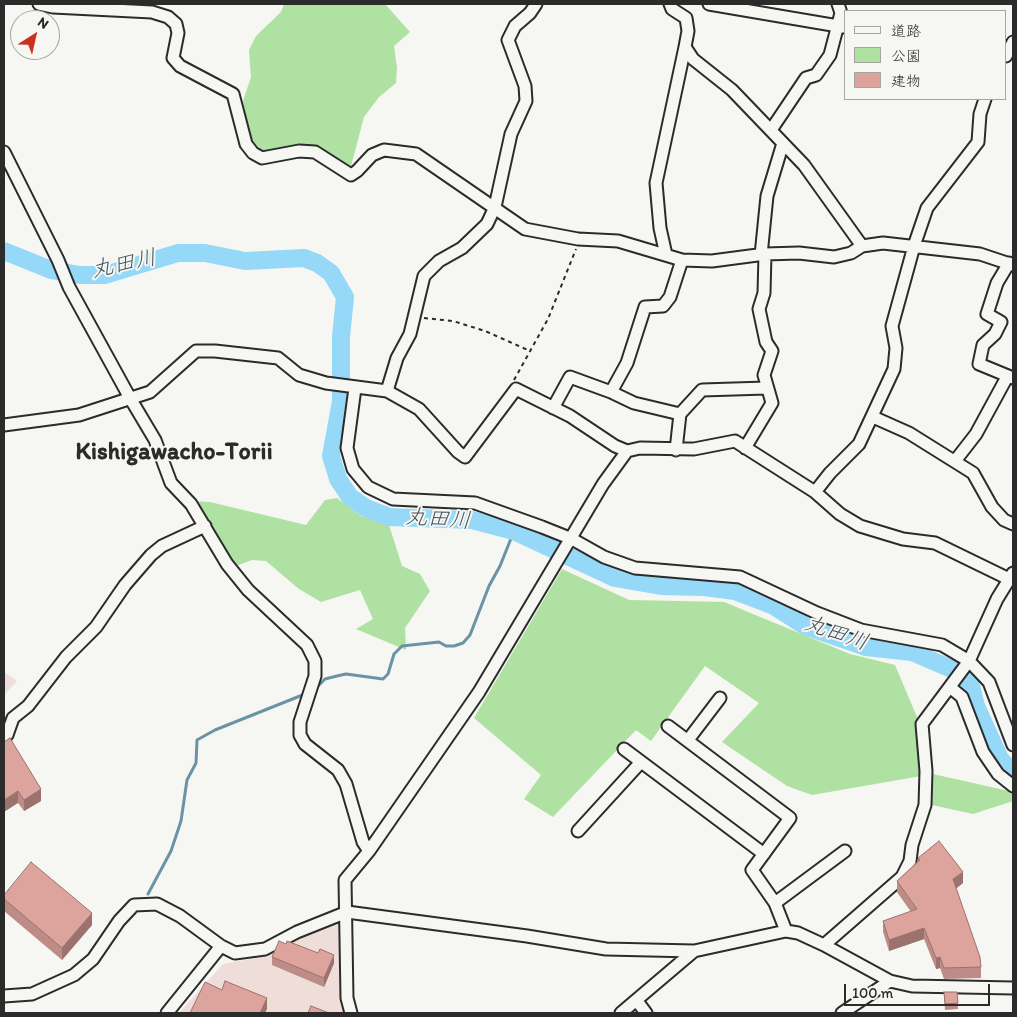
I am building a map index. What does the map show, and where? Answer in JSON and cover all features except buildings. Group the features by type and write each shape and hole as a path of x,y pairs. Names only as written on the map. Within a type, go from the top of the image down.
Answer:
{"street":[{"path":"39,4 152,12 168,17 176,24 178,33 173,58 180,66 233,94 246,144 252,153 262,158 299,151 315,152 351,175 372,155 384,150 416,154 525,229 578,239 618,241 682,260 712,262 762,254 800,253 834,257 851,253 862,246 883,243 980,254 1011,264 997,283 987,314 1001,322 995,334 982,345 979,364 1010,377 976,434 955,461"},
{"path":"388,391 397,358 410,334 424,276 438,261 462,248 486,224 495,207 511,134 526,101 526,86 508,40 516,26 530,13 536,4"},
{"path":"666,255 660,228 656,183 688,31 686,18 672,9 670,4"},
{"path":"709,4 842,26"},
{"path":"771,130 806,78 816,75 830,55 842,26 838,4"},
{"path":"1007,54 1013,42"},
{"path":"685,47 693,59 732,90 804,165 862,246"},
{"path":"814,492 859,444 894,369 896,348 892,326 914,246 927,208 978,142 980,114 985,100"},
{"path":"745,448 772,403 766,388 764,375 772,352 766,342 759,309 764,293 762,254 767,196 783,143"},
{"path":"4,152 58,260 69,287 155,440 171,483 192,504 227,564 248,590 307,645 315,661 315,676 300,722 300,735 305,744 338,770 346,784 363,842 369,850"},
{"path":"611,392 627,363 645,307 662,306 670,297 682,260"},
{"path":"4,425 79,415 150,392 196,351 278,358 298,375 326,383 388,391 419,409 458,452 465,456 516,390 570,416 627,451 640,448 694,449 735,441 814,492 840,514 860,526 903,539 935,543 1011,576 981,631 969,661 951,688 922,724 926,771 925,805 912,845 910,861 902,877 824,945"},
{"path":"553,408 570,377 611,392 634,403 680,414"},
{"path":"355,388 346,448 352,469 368,487 394,499 475,502 572,539 604,557 635,568 740,577 817,613 861,630 942,645 969,661 988,682 1013,745"},
{"path":"676,450 680,414 702,390 766,388"},
{"path":"873,417 909,433 973,473 992,507 1004,520 1013,524"},
{"path":"351,1013 348,998 345,880 369,850 479,692 556,566 603,484 627,451"},
{"path":"4,737 7,735 13,718 28,706 66,657 96,627 125,585 151,555 162,546 204,526"},
{"path":"951,688 962,697 983,752 998,774 1013,786"},
{"path":"688,740 720,698"},
{"path":"668,726 790,818 752,870 775,902 786,931"},
{"path":"624,749 764,854"},
{"path":"578,831 641,762"},
{"path":"775,902 845,851"},
{"path":"4,996 32,994 74,975 93,959 119,921 134,905 157,904 180,916 235,954 265,949 297,932 347,912 527,936 606,949 694,950 786,931 798,933 824,945 890,981 912,986 1013,988"},
{"path":"167,1013 221,946"},
{"path":"621,1013 694,950"},
{"path":"842,1013 890,981"},
{"path":"637,1001 646,1013"}],"path":[{"path":"516,390 512,384 552,310 574,259 578,239"},
{"path":"414,317 453,321 485,331 530,350"}],"shaded area":[{"path":"4,672 17,681 4,695"},
{"path":"342,919 347,1013 179,1013 223,964 266,956 319,927"}],"green space":[{"path":"284,4 385,4 410,32 394,46 397,68 396,83 379,97 364,117 350,170 305,144 262,151 250,140 243,101 251,77 249,50 256,36 281,12"},
{"path":"337,498 361,516 389,525 402,566 420,574 430,591 405,628 406,650 356,629 373,619 360,590 321,602 299,589 266,561 252,560 233,567 193,501 210,502 306,525 325,500"},
{"path":"562,569 629,600 724,602 850,654 895,665 917,717 921,776 812,795 787,786 722,742 759,703 705,666 651,741 636,730 553,817 524,799 541,775 474,718"},
{"path":"933,774 1013,792 1013,801 973,814 932,805"}],"waterway":[{"name":"丸田川","path":"4,251 51,270 80,275 105,275 178,253 205,253 245,261 304,258 317,263 331,273 345,297 341,337 341,401 331,456 338,479 350,497 366,508 389,517 472,520 514,531 615,578 661,586 704,587 735,591 772,605 805,626 866,647 912,652 954,670 971,686 976,706 1000,759 1013,772"},
{"path":"315,689 325,679 346,674 383,679 388,674 394,654 402,646 439,642 446,646 454,646 463,643 470,635 489,586 500,566 514,531"},
{"path":"148,894 171,851 181,821 187,780 196,763 197,740 215,730 305,694"}],"district":[{"name":"Kishigawacho-Torii","path":"174,453"}]}
